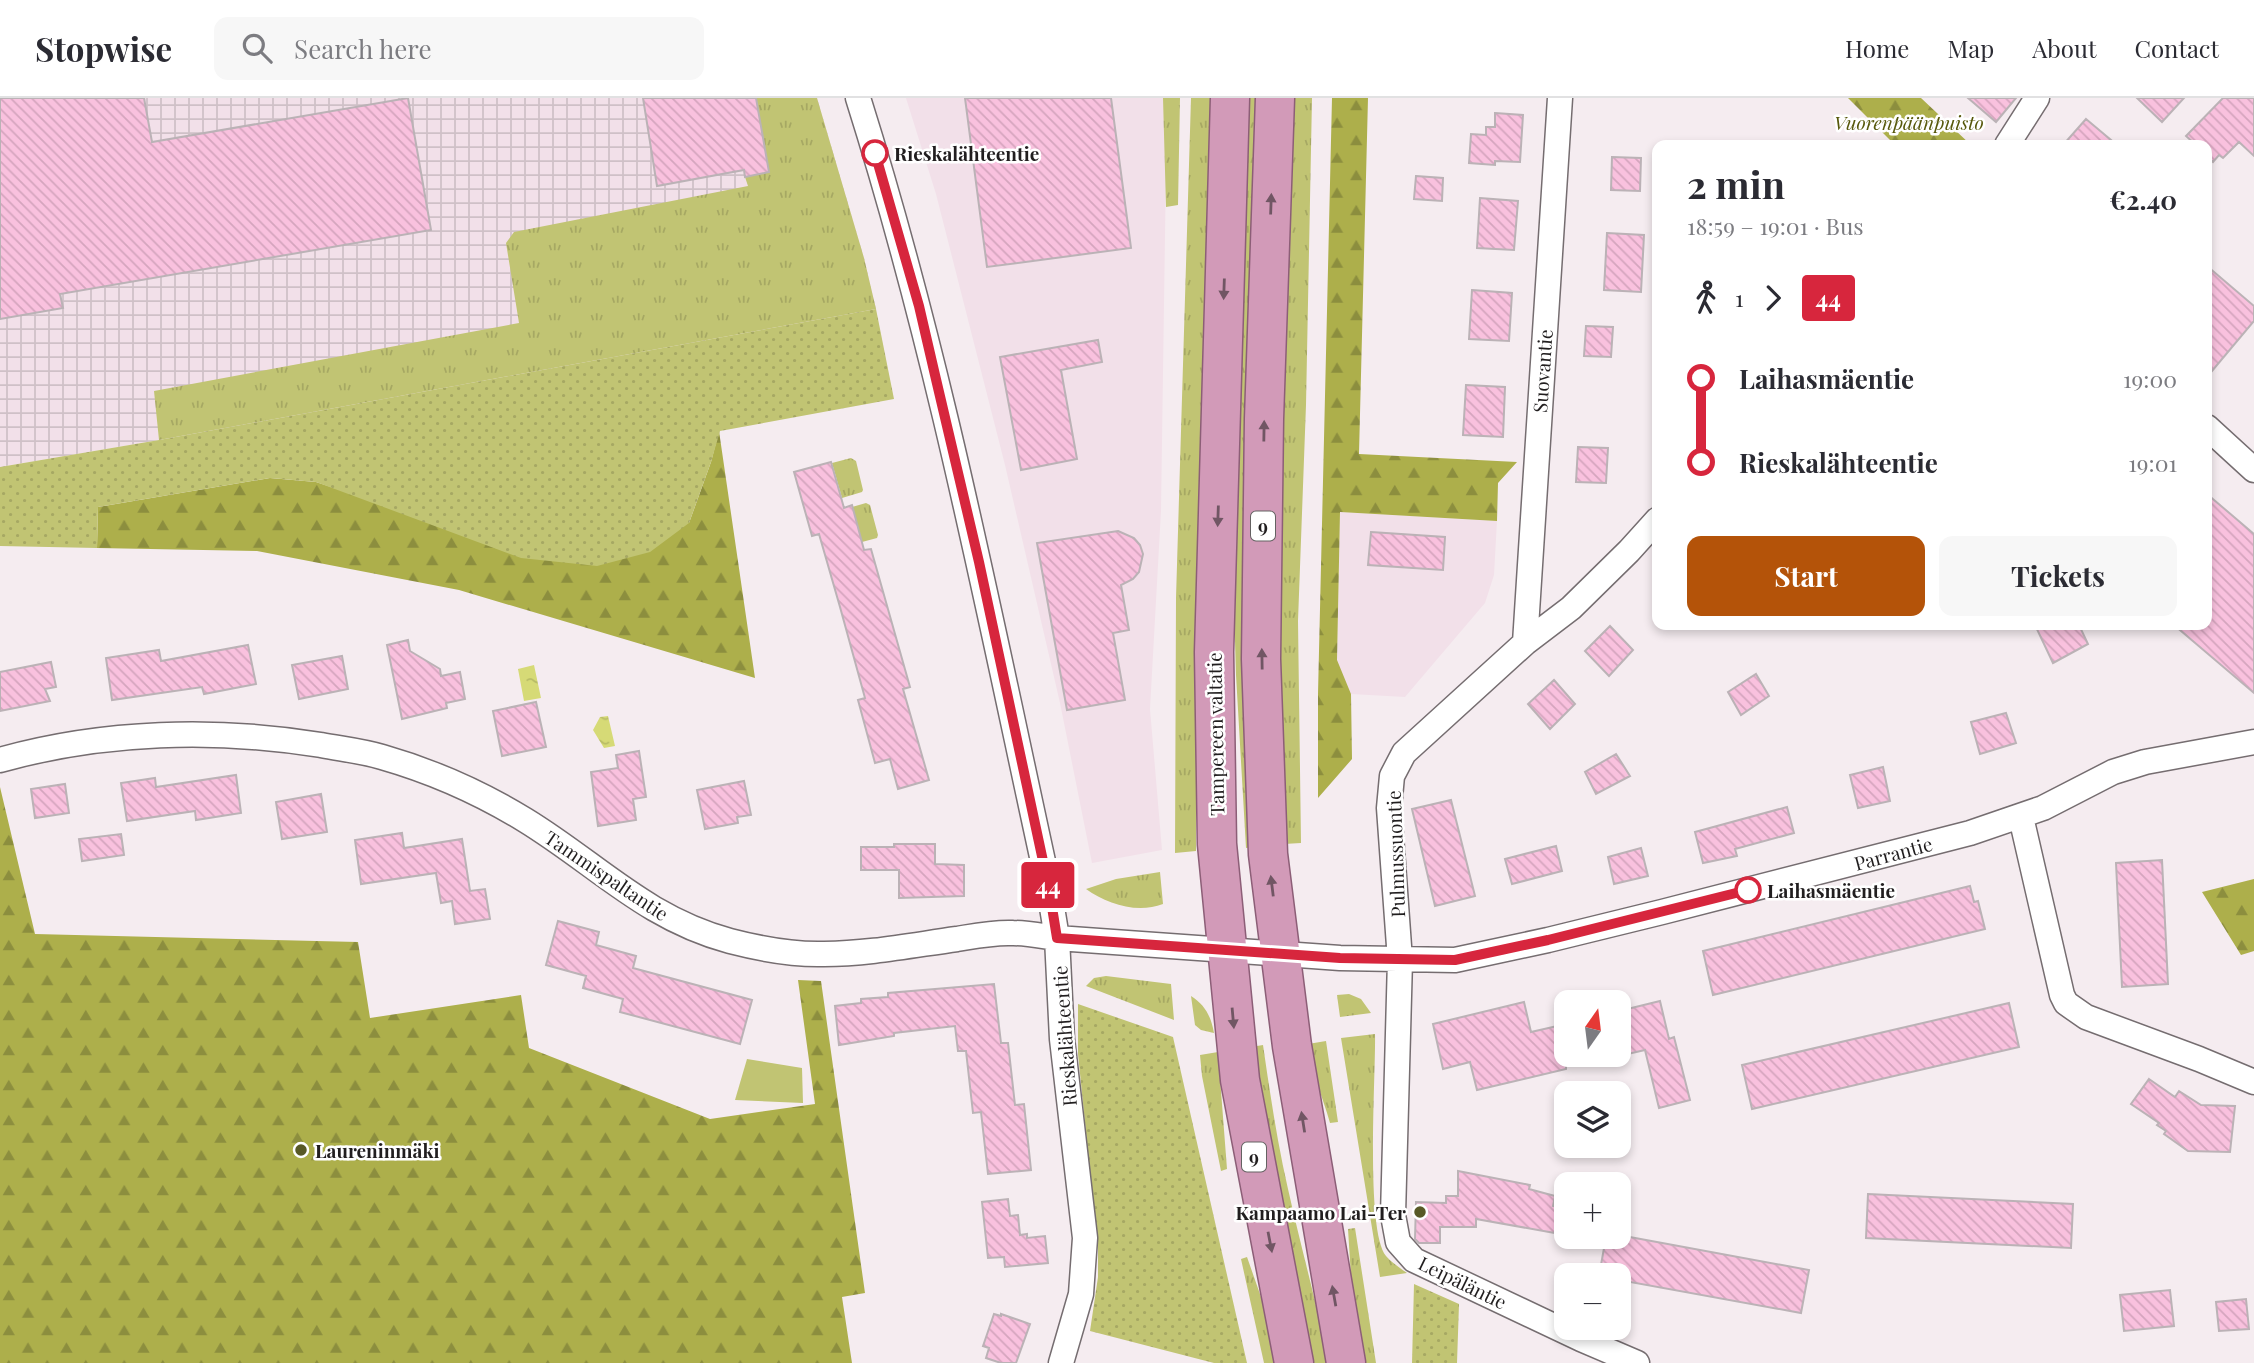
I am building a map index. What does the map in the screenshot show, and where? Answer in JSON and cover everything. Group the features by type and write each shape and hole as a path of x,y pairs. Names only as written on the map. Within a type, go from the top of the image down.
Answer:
{"highway":[{"name":"Tampereen valtatie","path":"1230,98 1214,652 1217,844 1240,1080 1294,1363"},
{"name":"9","path":"1275,98 1264,419 1261,659 1268,855 1306,1141 1346,1363"}],"street":[{"name":"Rieskalähteentie","path":"858,98 919,306 979,562 1049,889 1057,938 1062,1040 1086,1238 1082,1293 1061,1363"},
{"name":"Suovantie","path":"1525,643 1560,98"},
{"path":"2010,140 2037,98"},
{"path":"2212,432 2254,470"},
{"name":"Pulmussuontie","path":"1400,960 1389,808 1396,765 1404,753 1525,643 1572,608 1652,526"},
{"name":"Tammispaltantie","path":"0,760 70,745 176,735 288,740 396,761 481,796 540,829 628,894 677,922 726,940 785,952 824,954 894,948 1003,933 1227,950"},
{"name":"Parrantie","path":"1400,960 1455,960 1536,943 1890,854 2021,817 2113,772 2145,762 2254,742"},
{"path":"2021,817 2051,950 2066,1003 2086,1017 2199,1059 2254,1083"},
{"path":"1227,950 1400,960"},
{"name":"Leipäläntie","path":"1400,960 1393,1215 1398,1242 1414,1260 1637,1363"}],"shaded area":[{"path":"0,98 817,98 864,258 876,309 0,467"},
{"path":"906,98 1167,98 1161,511 1150,709 1162,850 1092,863 1060,703 1005,465 936,194"},
{"path":"1340,512 1497,521 1494,575 1485,603 1405,697 1351,694 1337,661"}],"green space":[{"path":"756,98 817,98 864,258 876,309 159,440 154,391 519,323 506,243 514,232 748,186 745,177 769,172"},
{"path":"1163,98 1180,98 1178,205 1166,207"},
{"path":"1191,98 1214,98 1207,379 1196,600 1196,851 1175,853 1176,598"},
{"path":"1245,98 1259,98 1253,847 1246,848 1236,675 1232,539"},
{"path":"1288,98 1312,98 1306,405 1298,621 1301,843 1284,844 1276,620"},
{"path":"1332,98 1368,98 1359,454 1517,462 1498,483 1497,521 1340,512 1337,660 1351,694 1352,759 1318,798 1318,694"},
{"name":"Vuorenpäänpuisto","path":"1848,98 1921,98 1966,140 1890,140"},
{"path":"876,309 894,399 720,431 689,523 650,552 597,566 521,558 316,482 270,478 98,507 97,548 0,546 0,467"},
{"path":"719,431 755,678 459,590 257,551 97,548 98,507 270,478 316,482 361,497 689,523"},
{"path":"851,458 856,461 863,490 842,498 832,463"},
{"path":"866,503 870,505 878,535 877,538 862,542 852,507"},
{"path":"0,787 35,934 358,942 370,1018 521,995 529,1048 710,1119 815,1104 798,980 821,981 865,1293 842,1297 852,1363 0,1363"},
{"path":"1160,872 1163,904 1153,907 1123,906 1086,889 1116,879"},
{"path":"2254,879 2254,951 2241,955 2202,892"},
{"path":"1106,976 1171,984 1174,1020 1086,986 1094,978"},
{"path":"1349,994 1361,999 1371,1013 1340,1017 1337,995"},
{"path":"1191,996 1207,1012 1214,1033 1201,1030 1195,1025"},
{"path":"1078,1004 1173,1037 1247,1363 1214,1363 1090,1331 1098,1277 1098,1250 1078,1054"},
{"path":"1375,1034 1373,1151 1376,1216 1380,1241 1386,1256 1407,1273 1380,1277 1341,1038"},
{"path":"1326,1041 1338,1122 1330,1123 1314,1074 1308,1044"},
{"path":"1263,1045 1284,1171 1329,1363 1310,1363 1251,1047"},
{"path":"1218,1052 1227,1169 1221,1171 1200,1055"},
{"path":"747,1059 802,1068 803,1103 735,1100"},
{"path":"1355,1228 1376,1363 1359,1363 1355,1340 1348,1229"},
{"path":"1247,1257 1268,1317 1279,1363 1264,1363 1241,1259"},
{"path":"1414,1284 1459,1304 1457,1363 1412,1363"}],"water":[{"path":"534,665 541,698 524,701 518,669"},
{"path":"608,716 615,746 604,748 593,730 600,717"}],"building":[{"path":"0,98 144,98 152,142 408,98 431,230 60,294 63,308 0,319"},
{"path":"643,98 756,98 769,172 745,177 744,170 657,186"},
{"path":"965,98 1111,98 1131,248 987,267"},
{"path":"1968,98 2016,98 1996,122"},
{"path":"2137,98 2184,98 2162,122"},
{"path":"2223,98 2254,98 2254,156 2239,142 2223,158 2219,155 2213,162 2212,140 2190,140 2186,136"},
{"path":"1495,113 1523,115 1520,162 1495,161 1495,165 1469,163 1471,134 1486,135 1486,127 1495,127"},
{"path":"2086,119 2111,140 2067,140"},
{"path":"1612,157 1641,158 1640,191 1611,190"},
{"path":"1416,176 1443,178 1442,201 1414,199"},
{"path":"1480,198 1518,201 1514,250 1477,248"},
{"path":"1607,233 1644,235 1641,292 1604,290"},
{"path":"2212,270 2254,306 2254,321 2212,371"},
{"path":"1472,290 1512,293 1509,341 1469,339"},
{"path":"1586,326 1613,327 1611,357 1584,356"},
{"path":"1098,340 1102,362 1061,370 1077,459 1021,470 1000,357"},
{"path":"1466,385 1505,387 1503,437 1463,435"},
{"path":"1578,447 1608,448 1606,483 1576,482"},
{"path":"831,462 844,508 852,505 864,550 871,549 910,687 903,689 929,780 898,789 890,759 875,763 858,700 865,698 840,607 819,534 812,536 794,472"},
{"path":"2212,498 2254,534 2254,693 2180,630 2212,630"},
{"path":"1118,531 1134,538 1143,554 1139,572 1133,579 1121,585 1129,630 1113,633 1125,700 1067,710 1037,543"},
{"path":"1371,532 1445,537 1443,570 1368,565"},
{"path":"1610,626 1633,650 1609,676 1585,651"},
{"path":"2037,630 2081,630 2088,644 2053,663"},
{"path":"408,640 410,651 440,669 441,676 460,672 465,699 446,703 447,708 402,719 387,645"},
{"path":"248,645 256,684 204,694 202,687 112,700 106,658 159,650 161,661"},
{"path":"342,656 348,689 299,699 292,665"},
{"path":"51,662 56,687 45,689 50,701 0,711 0,672"},
{"path":"1756,674 1769,696 1741,715 1728,692"},
{"path":"1554,680 1575,704 1550,729 1528,704"},
{"path":"536,702 546,747 502,756 493,711"},
{"path":"2006,713 2016,743 1980,754 1971,722"},
{"path":"639,751 646,797 633,799 636,820 598,826 591,772 618,768 616,755"},
{"path":"1616,754 1630,776 1596,794 1585,772"},
{"path":"1883,767 1890,801 1858,808 1850,775"},
{"path":"236,775 241,813 196,820 195,811 127,821 121,783 155,778 156,787"},
{"path":"744,781 751,815 737,817 738,823 705,829 697,790"},
{"path":"65,784 69,813 35,818 31,789"},
{"path":"321,794 327,832 282,839 276,802"},
{"path":"1451,800 1475,896 1435,906 1412,809"},
{"path":"1787,807 1794,833 1735,849 1737,856 1703,863 1695,832"},
{"path":"402,833 404,848 462,839 470,891 485,889 490,919 455,924 452,901 441,903 436,873 361,884 355,840"},
{"path":"121,834 124,855 82,861 79,839"},
{"path":"894,844 935,844 935,864 964,865 964,896 899,898 899,870 861,870 861,847 894,847"},
{"path":"1556,846 1562,871 1512,884 1505,859"},
{"path":"1641,848 1648,876 1614,884 1608,857"},
{"path":"2162,860 2168,984 2122,987 2116,863"},
{"path":"1970,886 1974,902 1978,901 1985,929 1713,995 1703,951"},
{"path":"558,921 599,932 596,945 636,956 633,968 752,1000 740,1044 620,1012 623,999 583,988 586,976 546,965"},
{"path":"994,984 1001,1043 1008,1043 1015,1105 1024,1104 1031,1170 988,1174 981,1112 973,1113 966,1051 958,1051 955,1026 894,1033 894,1036 839,1045 835,1006 861,1003 861,999 888,997 888,993"},
{"path":"1660,1001 1669,1039 1674,1037 1690,1100 1659,1108 1645,1050 1631,1053 1631,1008"},
{"path":"1524,1002 1531,1032 1554,1027 1554,1068 1566,1069 1477,1090 1470,1062 1443,1069 1433,1024"},
{"path":"2009,1003 2019,1047 1752,1109 1742,1065"},
{"path":"2149,1079 2175,1097 2179,1091 2201,1105 2235,1106 2230,1152 2188,1151 2164,1134 2166,1131 2157,1125 2159,1123 2131,1104"},
{"path":"1458,1171 1530,1185 1529,1189 1554,1196 1554,1233 1476,1219 1476,1227 1440,1227 1440,1243 1419,1243 1415,1239 1416,1202 1446,1203 1446,1196 1458,1196"},
{"path":"1868,1194 2073,1204 2071,1248 1866,1238"},
{"path":"1008,1199 1010,1216 1018,1215 1020,1235 1027,1234 1027,1238 1045,1236 1048,1263 1005,1267 1004,1257 988,1258 982,1202"},
{"path":"1631,1237 1809,1270 1801,1313 1631,1282 1631,1263 1601,1263 1604,1249 1631,1249"},
{"path":"2170,1290 2174,1326 2124,1331 2120,1295"},
{"path":"2246,1299 2249,1329 2219,1331 2216,1302"},
{"path":"994,1314 1030,1324 1016,1363 1001,1363 986,1358 989,1348 983,1346"}],"bus line":[{"name":"44","path":"875,153 919,306 979,562 1049,889 1057,938 1340,958 1455,960 1548,940 1748,890"}],"place":[{"name":"Rieskalähteentie","path":"875,153"},
{"name":"Laihasmäentie","path":"1748,890"},
{"name":"Laureninmäki","path":"301,1150"},
{"name":"Kampaamo Lai-Ter","path":"1420,1212"}]}
